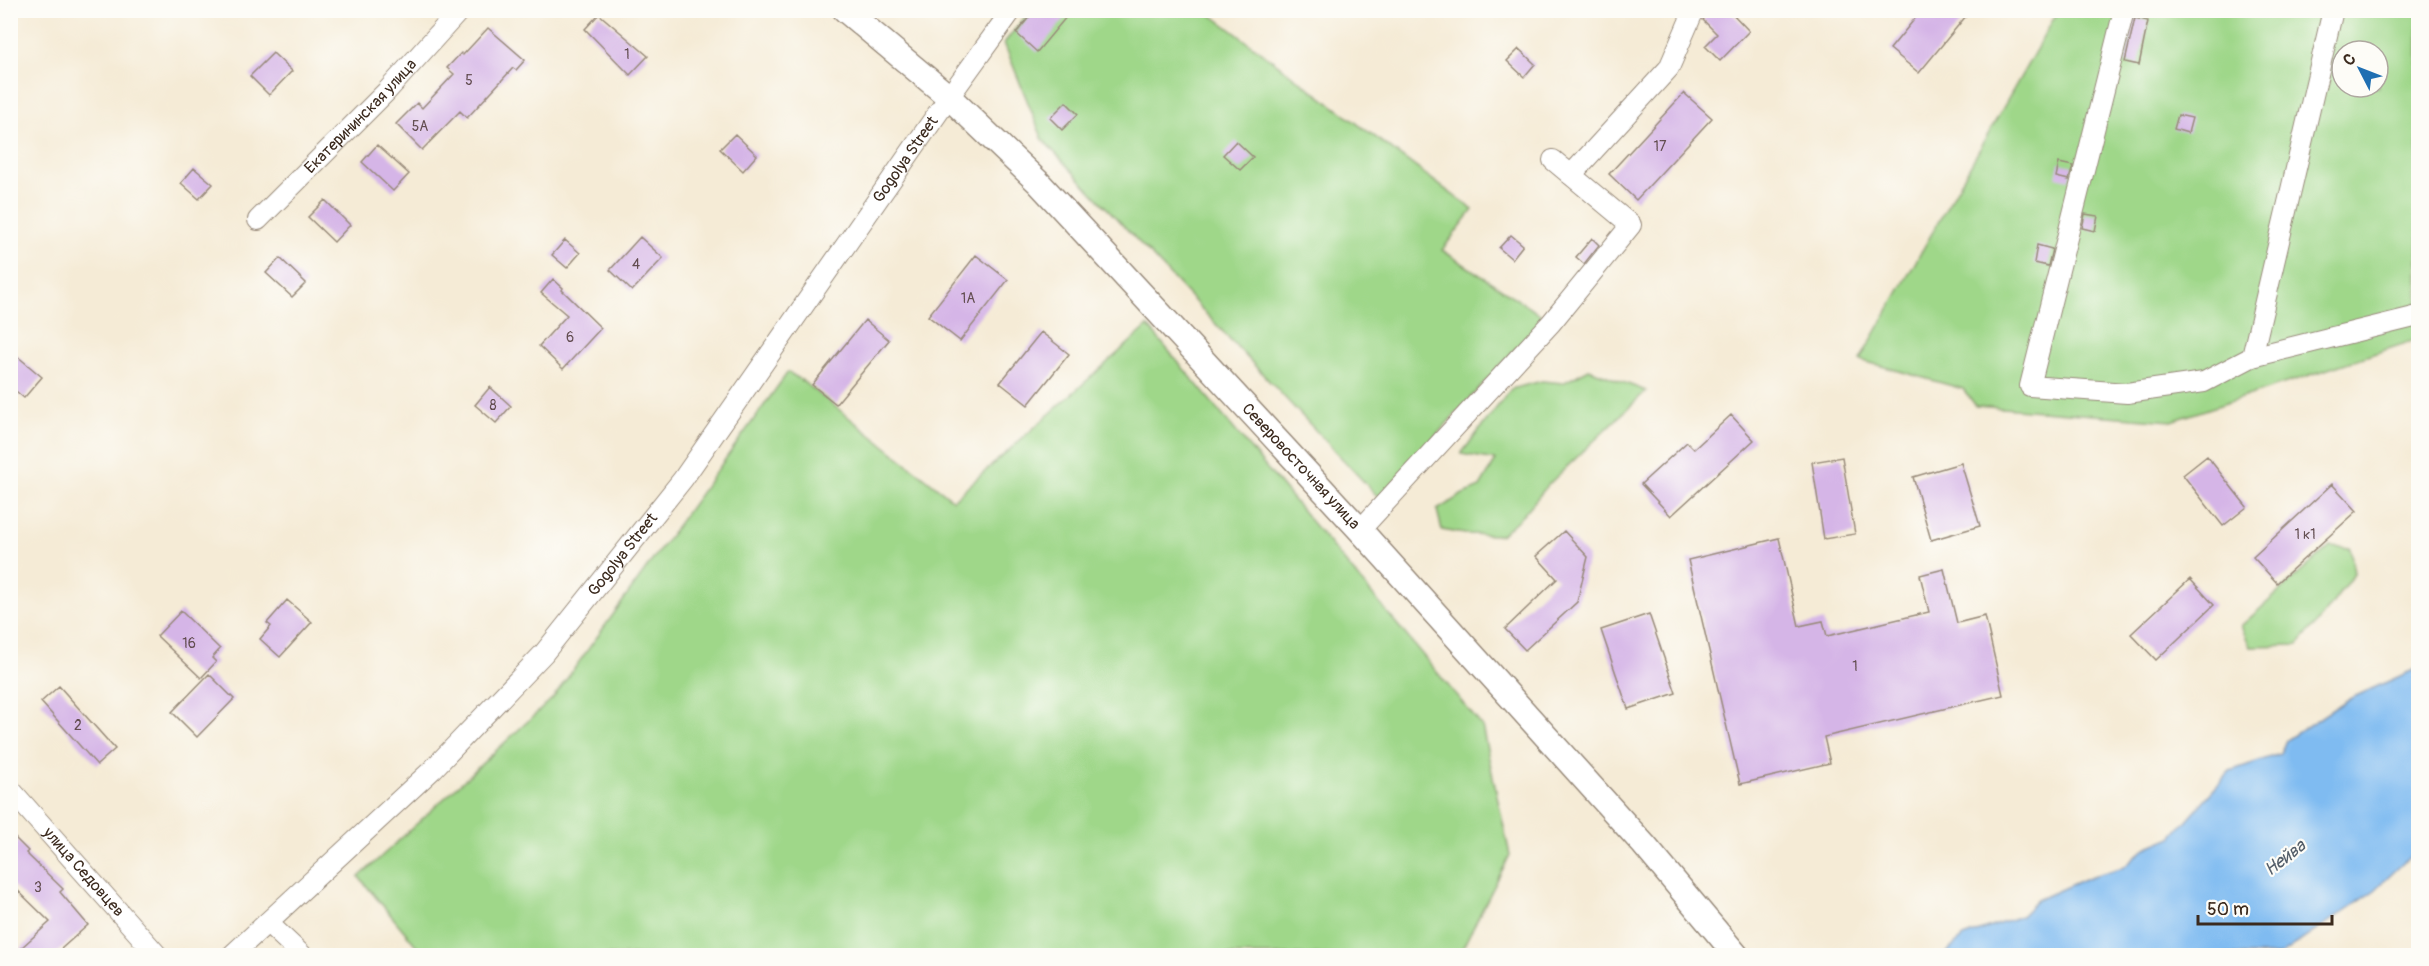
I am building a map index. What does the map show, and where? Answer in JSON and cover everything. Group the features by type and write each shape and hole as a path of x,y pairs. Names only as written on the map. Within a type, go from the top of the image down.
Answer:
{"main road":[{"name":"Северовосточная улица","path":"844,10 949,97 1038,182 1360,530 1644,845 1737,956"}],"street":[{"name":"Екатерининская улица","path":"258,220 386,92 460,10"},
{"name":"Gogolya Street","path":"231,956 433,769 544,653 683,479 1012,10"},
{"path":"1571,175 1670,68 1694,10"},
{"path":"2124,10 2030,386 2127,393 2204,382 2252,357 2418,316"},
{"path":"2252,357 2333,10"},
{"path":"1360,530 1551,323 1631,225 1553,160"},
{"name":"улица Седовцев","path":"10,789 158,956"},
{"path":"268,922 303,956"}],"green space":[{"path":"1030,11 1206,11 1473,210 1442,250 1544,317 1379,498 1043,140 1004,43"},
{"path":"2058,11 2418,11 2418,339 2172,421 1976,406 1963,389 1860,360"},
{"path":"1148,326 1482,726 1510,855 1459,955 424,955 359,877 553,698 788,372 803,381 953,500"},
{"path":"1589,369 1646,391 1549,484 1524,514 1501,535 1465,534 1442,530 1437,510 1463,494 1480,487 1496,460 1461,454 1511,389 1542,381 1563,383"},
{"path":"2330,546 2350,548 2354,573 2327,611 2298,645 2250,646 2241,626"}],"water":[{"name":"Нейва","path":"2418,668 2418,849 2375,890 2280,955 1944,955 1963,937 2021,916 2037,900 2089,877 2124,867 2146,848 2172,837 2230,771 2280,754 2286,740 2347,700"}],"building":[{"path":"1035,10 1072,10 1037,52 1016,33"},
{"path":"1710,10 1729,10 1749,31 1720,61 1705,46 1717,34 1703,20"},
{"path":"1922,10 1971,10 1919,73 1890,49"},
{"path":"599,14 648,56 630,75 585,29"},
{"path":"2135,18 2148,21 2139,65 2125,62"},
{"path":"488,28 525,60 516,70 513,68 467,118 460,111 422,150 396,124 417,103 422,108 454,74 447,68 461,53 463,55"},
{"path":"1519,49 1535,64 1524,77 1507,61"},
{"path":"273,53 292,71 269,95 250,76"},
{"path":"1684,93 1712,118 1636,200 1609,174"},
{"path":"1066,102 1078,114 1062,130 1050,118"},
{"path":"2178,115 2192,118 2188,133 2174,129"},
{"path":"735,134 757,155 743,171 720,149"},
{"path":"1236,141 1253,157 1240,170 1223,155"},
{"path":"377,145 409,174 393,191 362,162"},
{"path":"2059,163 2073,166 2069,180 2056,177"},
{"path":"194,168 213,184 199,199 181,183"},
{"path":"325,200 350,225 334,242 308,217"},
{"path":"2085,214 2098,216 2095,231 2082,228"},
{"path":"1511,235 1523,245 1512,259 1499,248"},
{"path":"640,237 663,258 632,291 610,270"},
{"path":"1592,238 1599,245 1584,264 1576,257"},
{"path":"565,240 580,253 567,268 552,255"},
{"path":"2037,245 2052,249 2048,266 2034,263"},
{"path":"976,255 1008,280 960,341 928,316"},
{"path":"280,258 306,283 292,297 266,273"},
{"path":"553,279 601,328 563,369 539,346 567,315 541,293"},
{"path":"865,320 889,340 836,404 812,385"},
{"path":"1041,332 1069,354 1028,405 1000,383"},
{"path":"10,350 42,377 24,398 10,386"},
{"path":"490,387 511,406 496,423 475,405"},
{"path":"1731,415 1754,440 1671,516 1641,484 1687,442 1694,449"},
{"path":"2207,456 2247,507 2223,526 2183,475"},
{"path":"1842,457 1855,534 1824,539 1812,462"},
{"path":"1961,463 1980,526 1931,540 1913,477"},
{"path":"2332,484 2357,511 2277,583 2253,557"},
{"path":"1564,531 1588,557 1577,602 1525,650 1505,629 1557,579 1536,556"},
{"path":"1779,538 1799,626 1823,621 1827,636 1929,612 1920,575 1944,569 1957,623 1985,616 2003,695 1824,737 1830,763 1740,784 1688,560"},
{"path":"2190,579 2214,605 2156,660 2131,634"},
{"path":"287,600 312,622 280,657 260,639 271,626 267,623"},
{"path":"181,611 220,649 212,658 216,662 201,678 157,636"},
{"path":"1649,614 1676,693 1628,709 1601,630"},
{"path":"209,674 234,699 197,737 172,712"},
{"path":"59,686 115,749 97,765 41,702"},
{"path":"10,833 28,851 26,853 63,889 60,892 88,925 53,956 12,956 50,922 10,883"}]}
